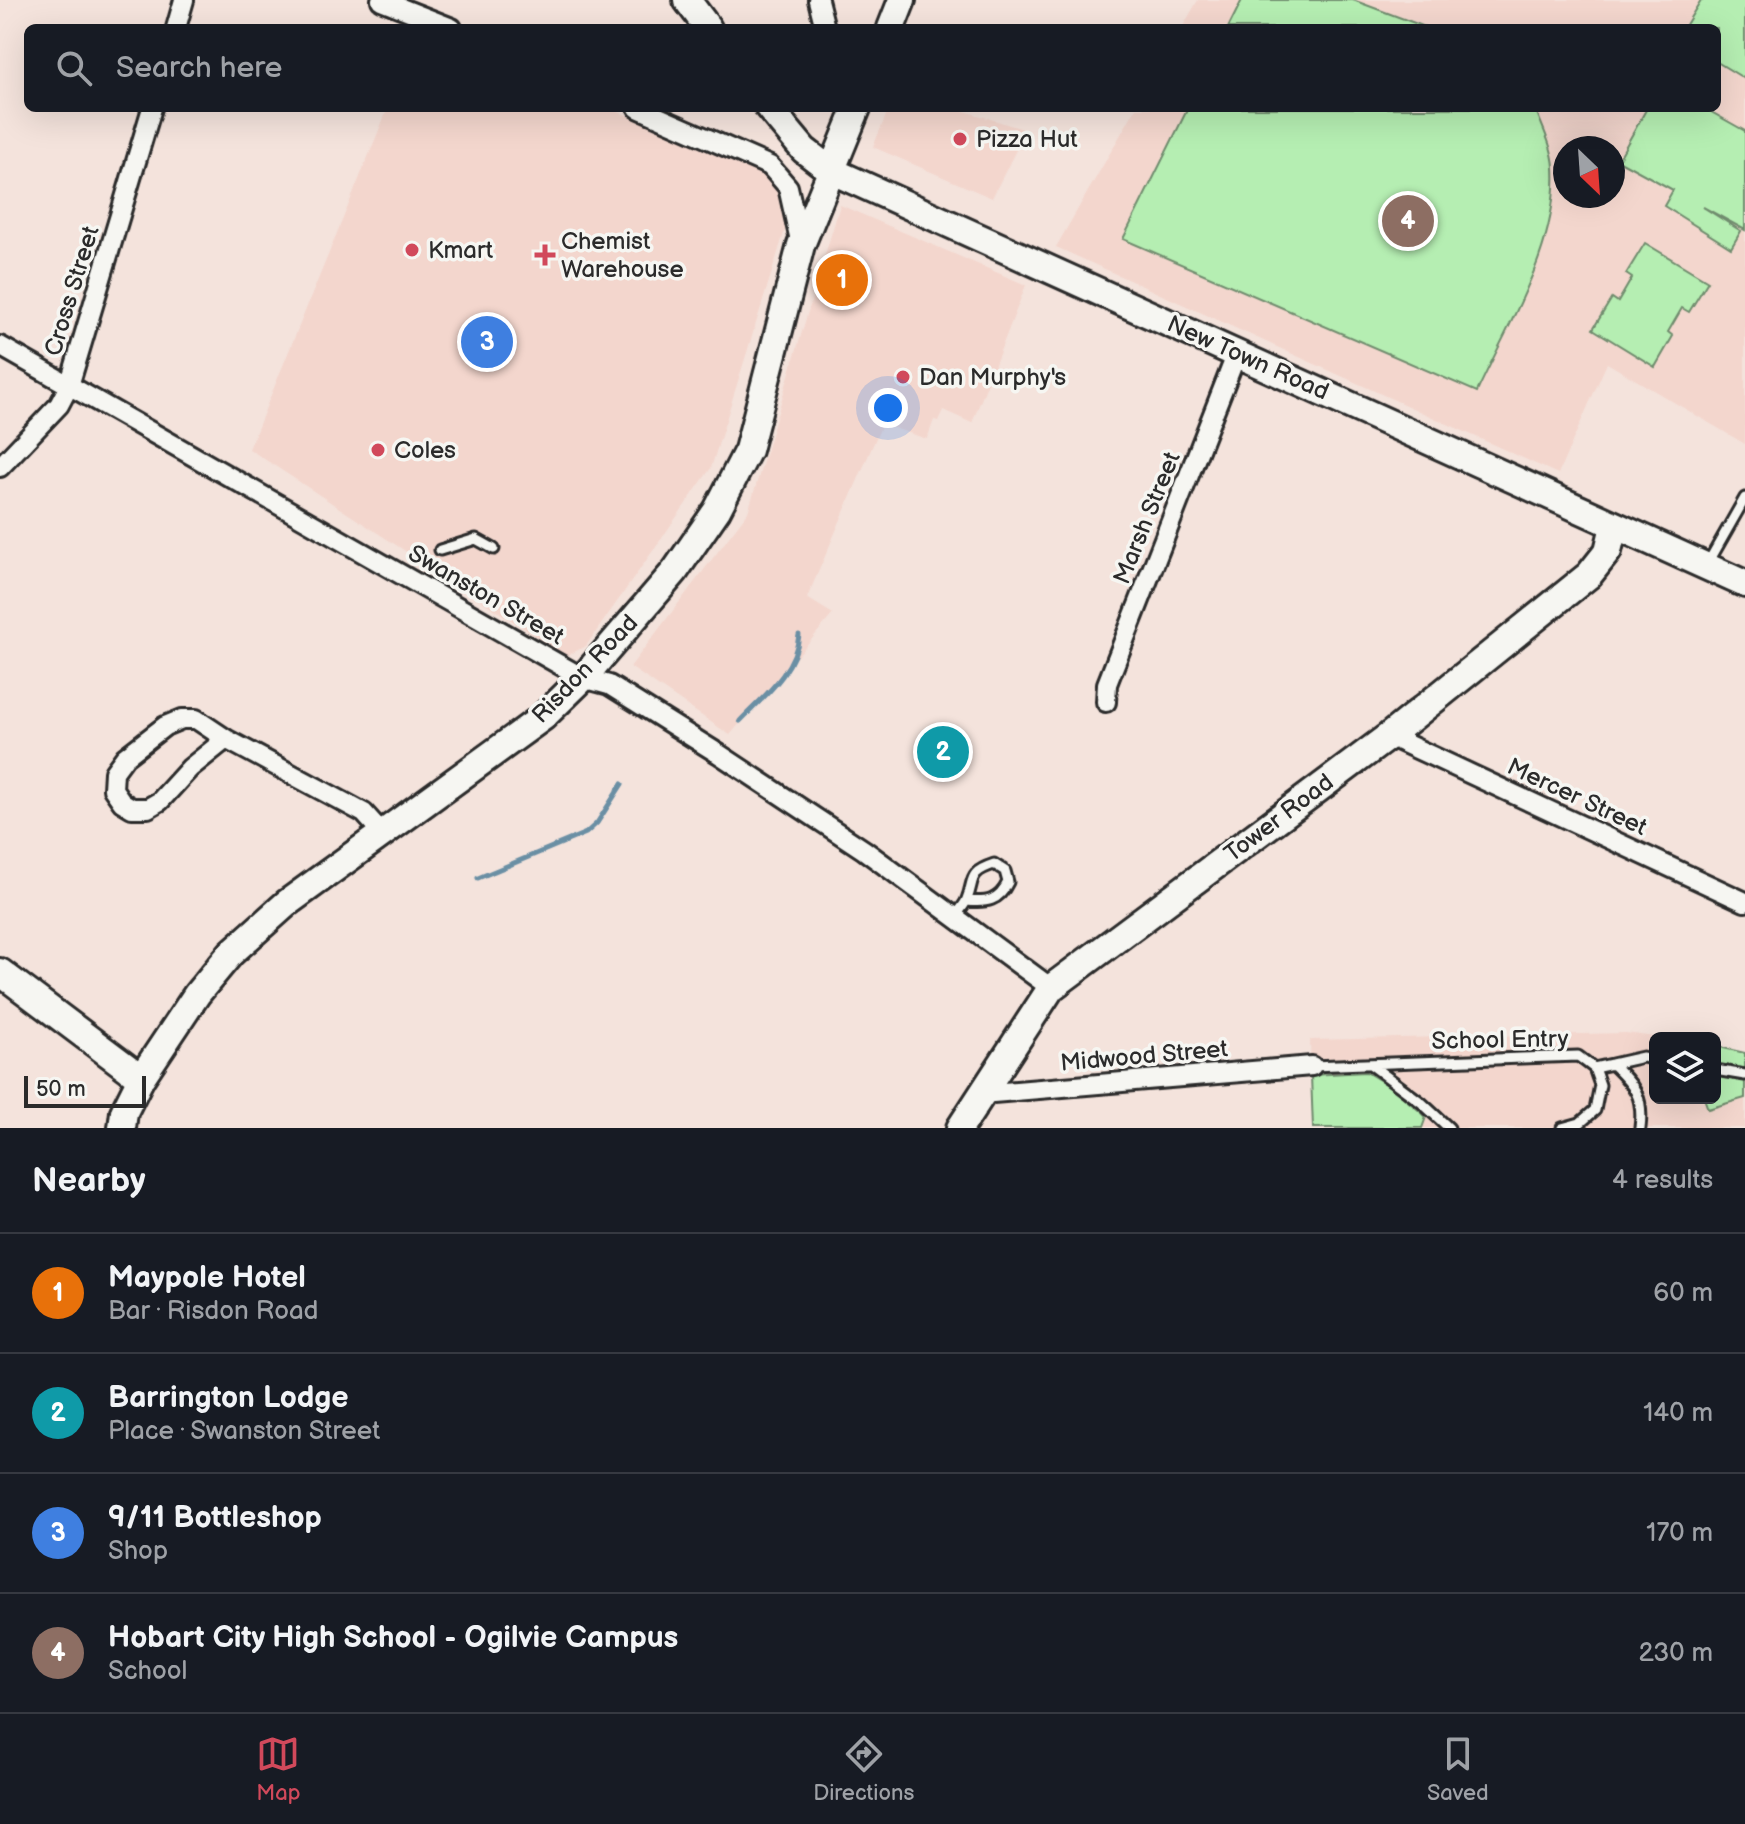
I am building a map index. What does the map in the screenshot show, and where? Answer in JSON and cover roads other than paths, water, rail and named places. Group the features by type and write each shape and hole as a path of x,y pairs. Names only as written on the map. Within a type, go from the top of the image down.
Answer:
{"street":[{"path":"177,24 184,0"},
{"path":"381,0 442,24"},
{"path":"687,0 705,24"},
{"path":"818,0 824,24"},
{"path":"893,24 902,0"},
{"name":"Cross Street","path":"0,467 59,405 69,386 151,112"},
{"path":"647,112 770,166 788,187 801,245"},
{"name":"New Town Road","path":"772,112 804,150 830,170 1745,584"},
{"name":"Risdon Road","path":"122,1128 124,1112 141,1078 197,994 231,953 287,903 543,717 583,678 675,571 717,510 748,450 801,245 855,112"},
{"name":"Swanston Street","path":"0,346 583,678 609,685 864,850 1051,988"},
{"name":"Marsh Street","path":"1106,702 1107,684 1237,353"},
{"name":"Tower Road","path":"960,1128 1051,988 1389,736 1589,575 1608,551 1614,526"},
{"path":"226,739 190,768 160,801 148,808 132,808 122,802 113,789 114,772 125,757 165,726 182,719 196,719 226,739 364,813 382,833"},
{"name":"Mercer Street","path":"1389,736 1745,902"},
{"path":"0,972 141,1078"},
{"name":"Midwood Street","path":"985,1088 1312,1066"}],"lane":[{"path":"1707,566 1745,498"},
{"path":"440,550 476,539 494,549"},
{"path":"955,916 967,901 970,880 982,868 994,864 1005,871 1008,882 1003,894 991,902 967,901"},
{"name":"School Entry","path":"1312,1066 1578,1056 1594,1068 1600,1085 1595,1110 1580,1123 1562,1128"},
{"path":"1594,1068 1643,1057 1649,1058"},
{"path":"1370,1064 1449,1128"},
{"path":"1612,1064 1625,1076 1641,1101 1640,1128"},
{"path":"1721,1071 1745,1075"},
{"path":"1429,1128 1438,1118"}],"waterway":[{"path":"740,721 785,672 797,648 799,635"},
{"path":"478,878 586,833 597,823 622,784"}],"place":[{"name":"Pizza Hut","path":"960,139"},
{"name":"Hobart City High School - Ogilvie Campus","path":"1408,221"},
{"name":"Kmart","path":"412,250"},
{"name":"Chemist Warehouse","path":"545,255"},
{"name":"Maypole Hotel","path":"842,280"},
{"name":"9/11 Bottleshop","path":"487,342"},
{"name":"Dan Murphy's","path":"903,377"},
{"name":"Coles","path":"378,450"},
{"name":"Barrington Lodge","path":"943,752"}]}
